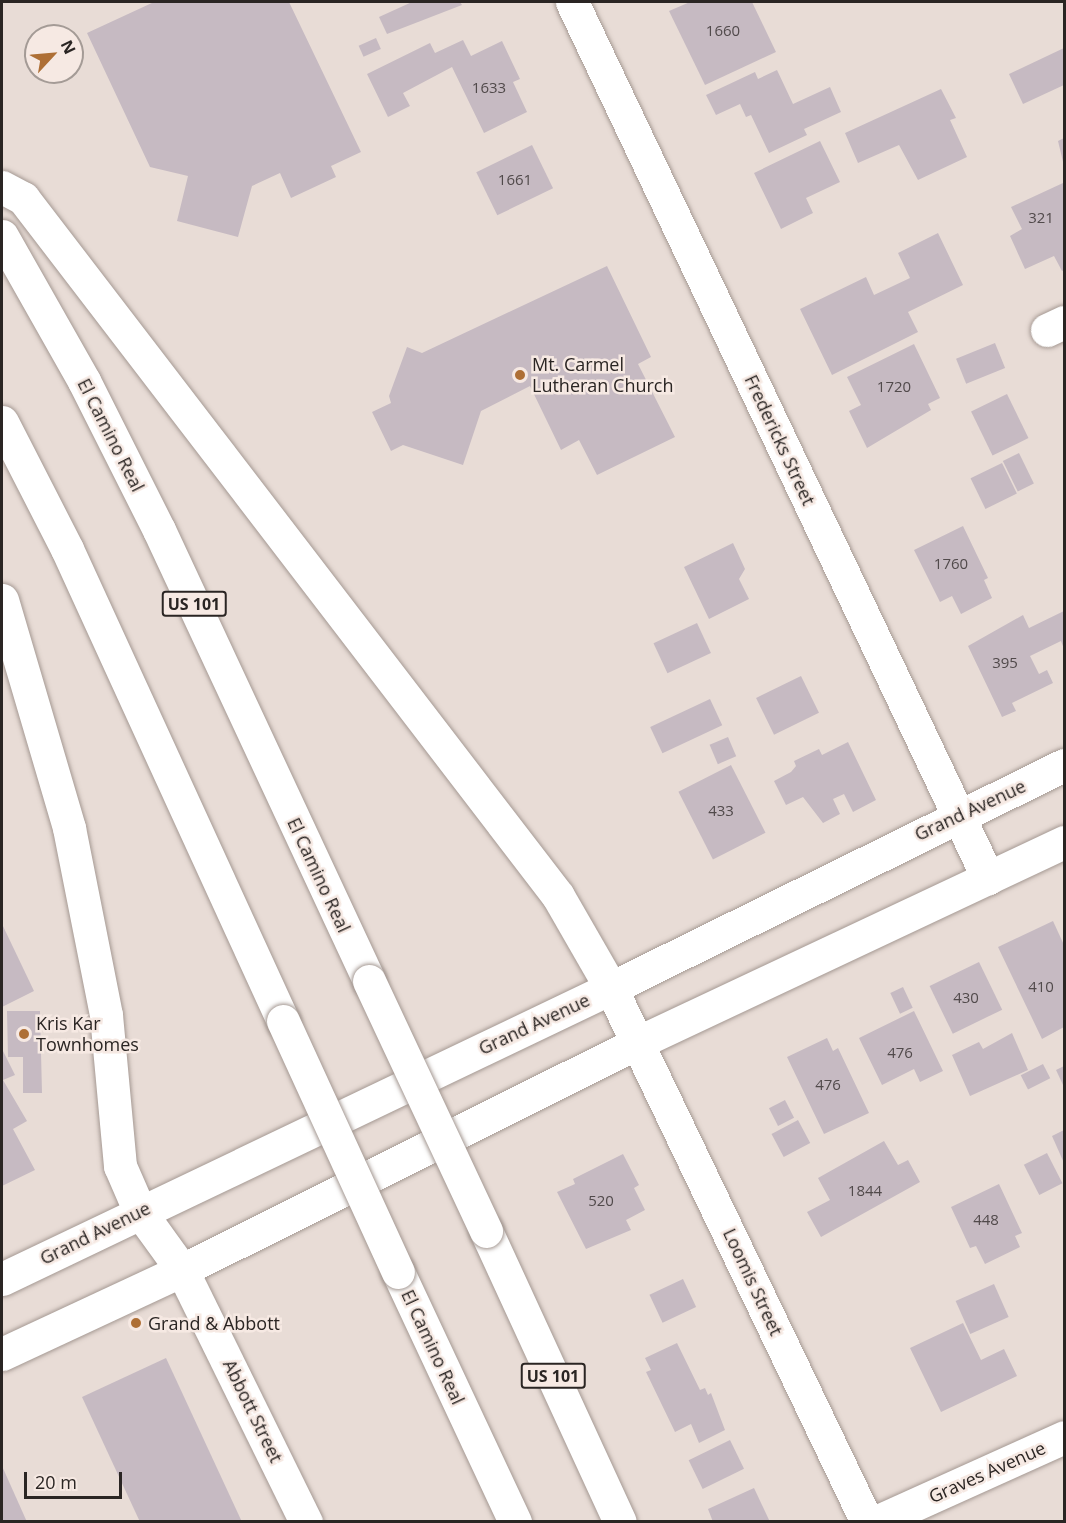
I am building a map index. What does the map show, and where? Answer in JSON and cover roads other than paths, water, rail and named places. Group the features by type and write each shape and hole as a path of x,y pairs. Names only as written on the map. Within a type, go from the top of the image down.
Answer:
{"main road":[{"name":"Fredericks Street","path":"572,2 988,878"},
{"name":"Loomis Street","path":"2,188 23,198 558,896 639,1042 867,1521"},
{"name":"El Camino Real","path":"2,236 84,381 159,530 620,1521"},
{"name":"El Camino Real","path":"2,422 72,560 514,1521"},
{"name":"Abbott Street","path":"2,600 69,828 106,1015 120,1166 140,1212 182,1270 306,1521"},
{"name":"Grand Avenue","path":"2,1279 611,988 959,814 1062,771"},
{"path":"2,1354 182,1270 639,1042 1065,842"},
{"name":"Graves Avenue","path":"876,1521 1065,1437"}],"place":[{"name":"Mt. Carmel Lutheran Church","path":"520,375"},
{"name":"Kris Kar Townhomes","path":"24,1034"},
{"name":"Grand & Abbott","path":"136,1323"}]}
